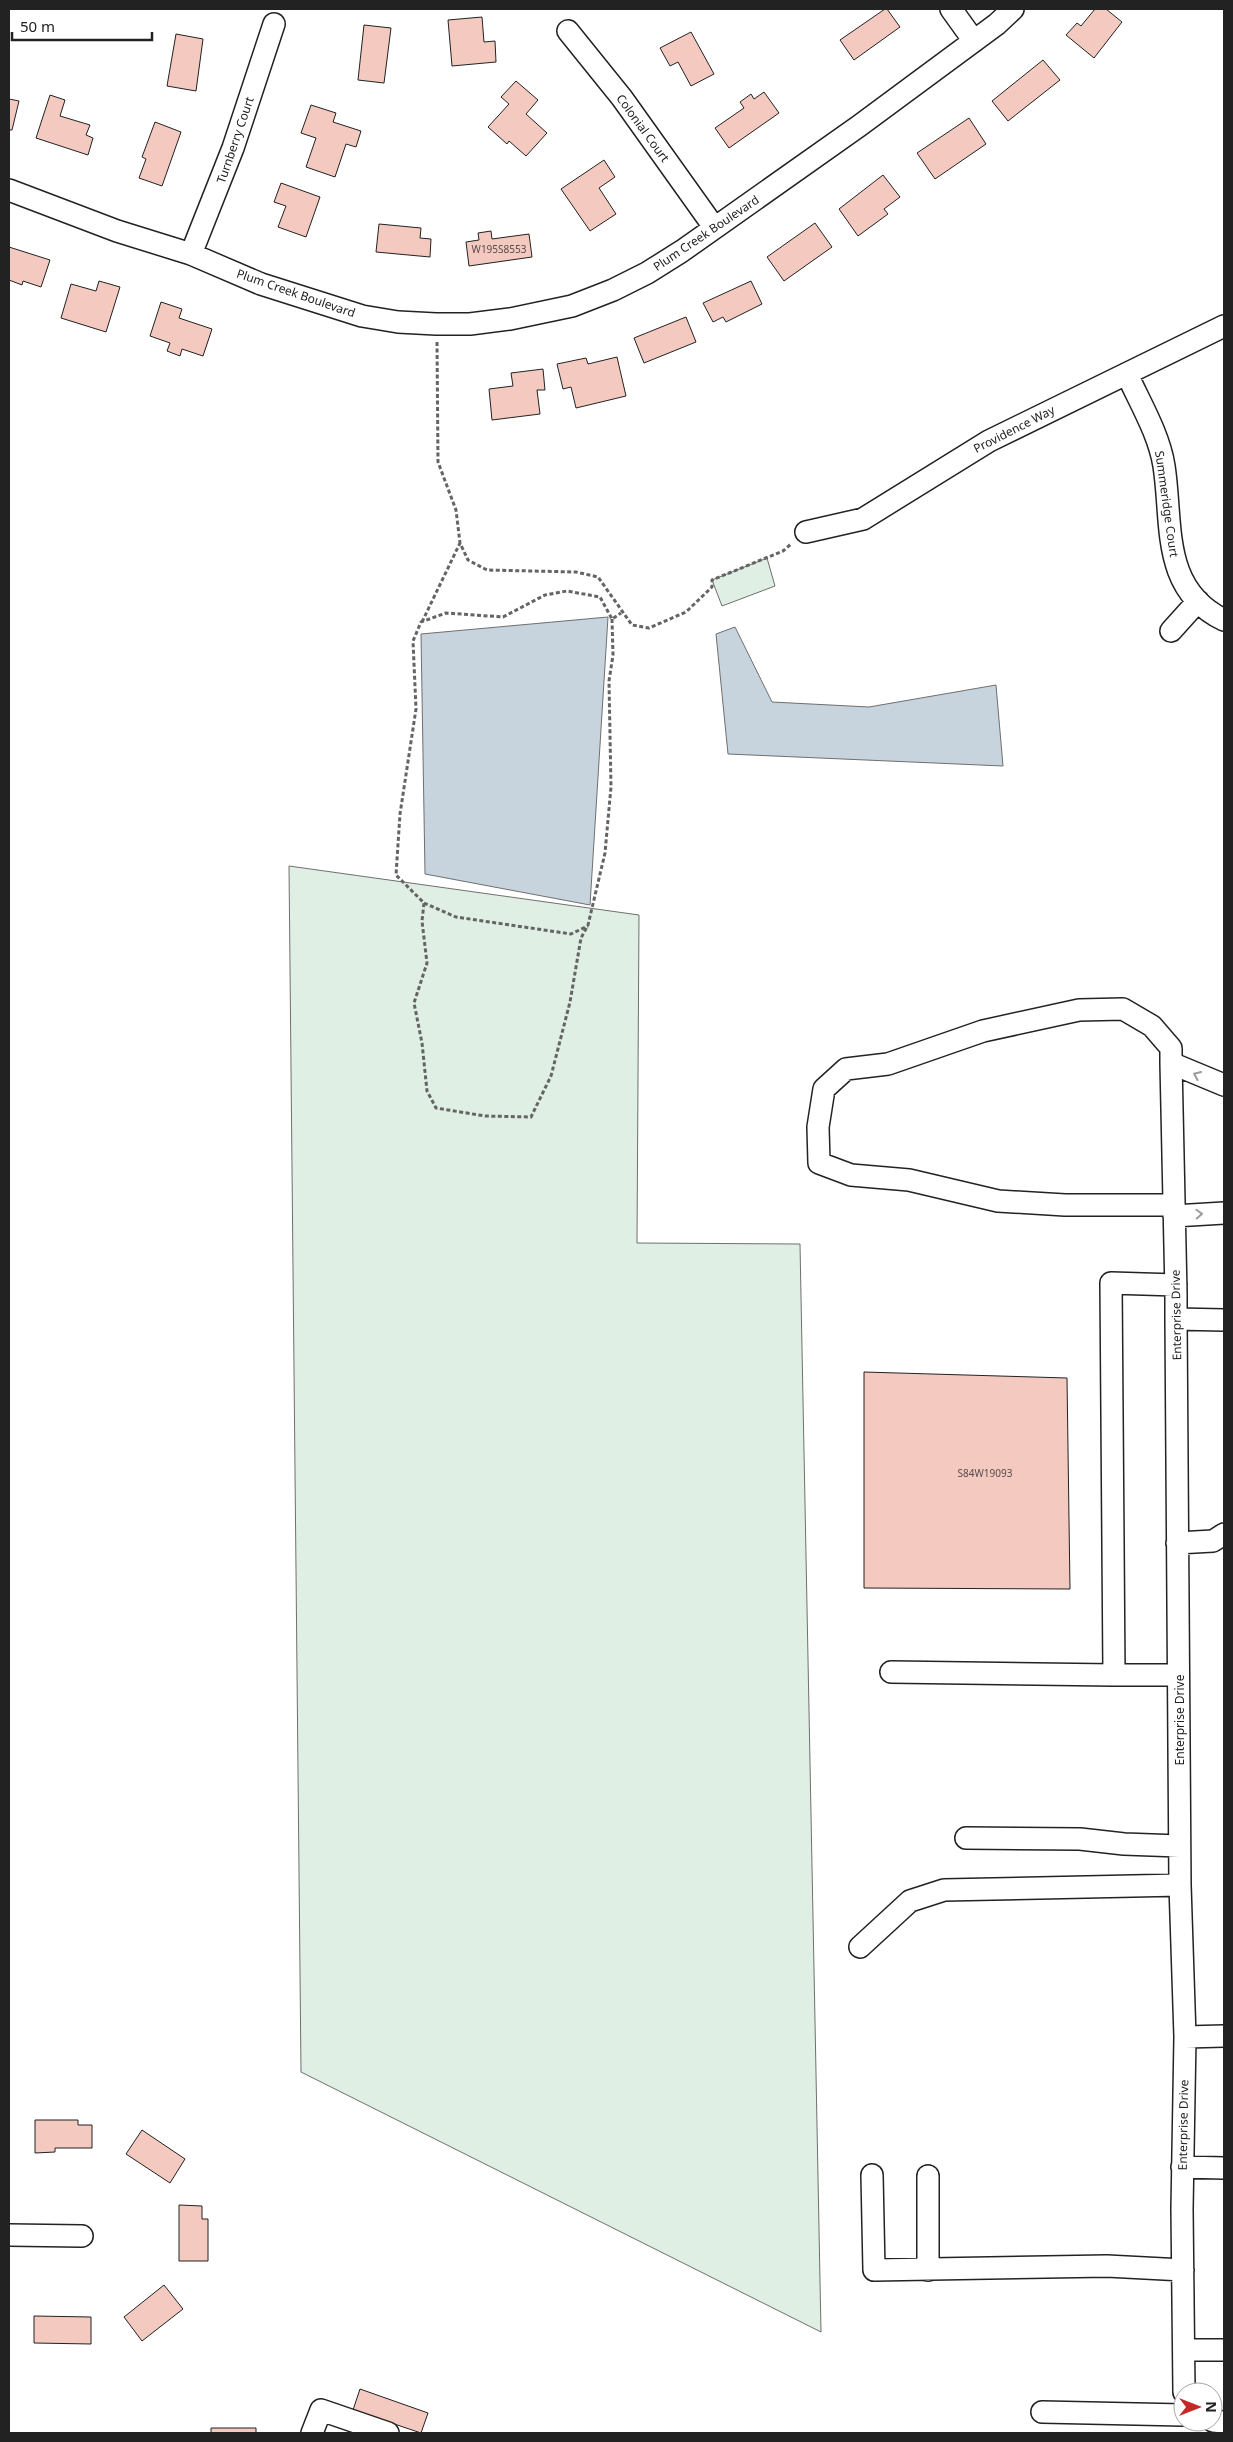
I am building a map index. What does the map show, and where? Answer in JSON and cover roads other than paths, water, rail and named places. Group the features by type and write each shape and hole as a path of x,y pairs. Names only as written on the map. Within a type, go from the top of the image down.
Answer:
{"street":[{"path":"951,9 974,41"},
{"name":"Plum Creek Boulevard","path":"9,190 117,231 191,254 261,284 362,316 398,322 436,324 470,324 510,319 572,306 613,290 647,273 682,251 859,126 974,41 1013,9"},
{"name":"Turnberry Court","path":"191,254 233,148 274,24"},
{"name":"Colonial Court","path":"568,31 622,98 714,227"},
{"name":"Providence Way","path":"806,532 863,519 888,506 989,441 1224,326"},
{"name":"Summeridge Court","path":"1127,374 1158,444 1164,466 1170,538 1174,558 1184,582 1201,606 1224,620"},
{"path":"1171,631 1198,601"},
{"path":"1224,1085 1171,1056 1152,1026 1123,1009 1080,1010 983,1031 888,1064 846,1070 824,1089 818,1127 819,1162 851,1175 909,1180 998,1202 1224,1213"},
{"name":"Enterprise Drive","path":"1171,1056 1176,1284 1179,1846 1185,2036 1182,2167 1184,2382"},
{"path":"1114,1675 1111,1283 1176,1284"},
{"path":"1176,1319 1224,1320"},
{"path":"1178,1543 1213,1541 1224,1534"},
{"path":"891,1672 1178,1675"},
{"path":"966,1838 1080,1839 1124,1844 1179,1846"},
{"path":"860,1947 910,1901 944,1890 1180,1885"},
{"path":"1185,2036 1224,2036"},
{"path":"1182,2167 1224,2168"},
{"path":"872,2175 874,2270 1107,2266 1183,2270"},
{"path":"928,2176 928,2270"},
{"path":"9,2235 82,2236"},
{"path":"1184,2350 1224,2350"},
{"path":"312,2433 321,2410 388,2433"},
{"path":"1042,2412 1173,2415"}]}
